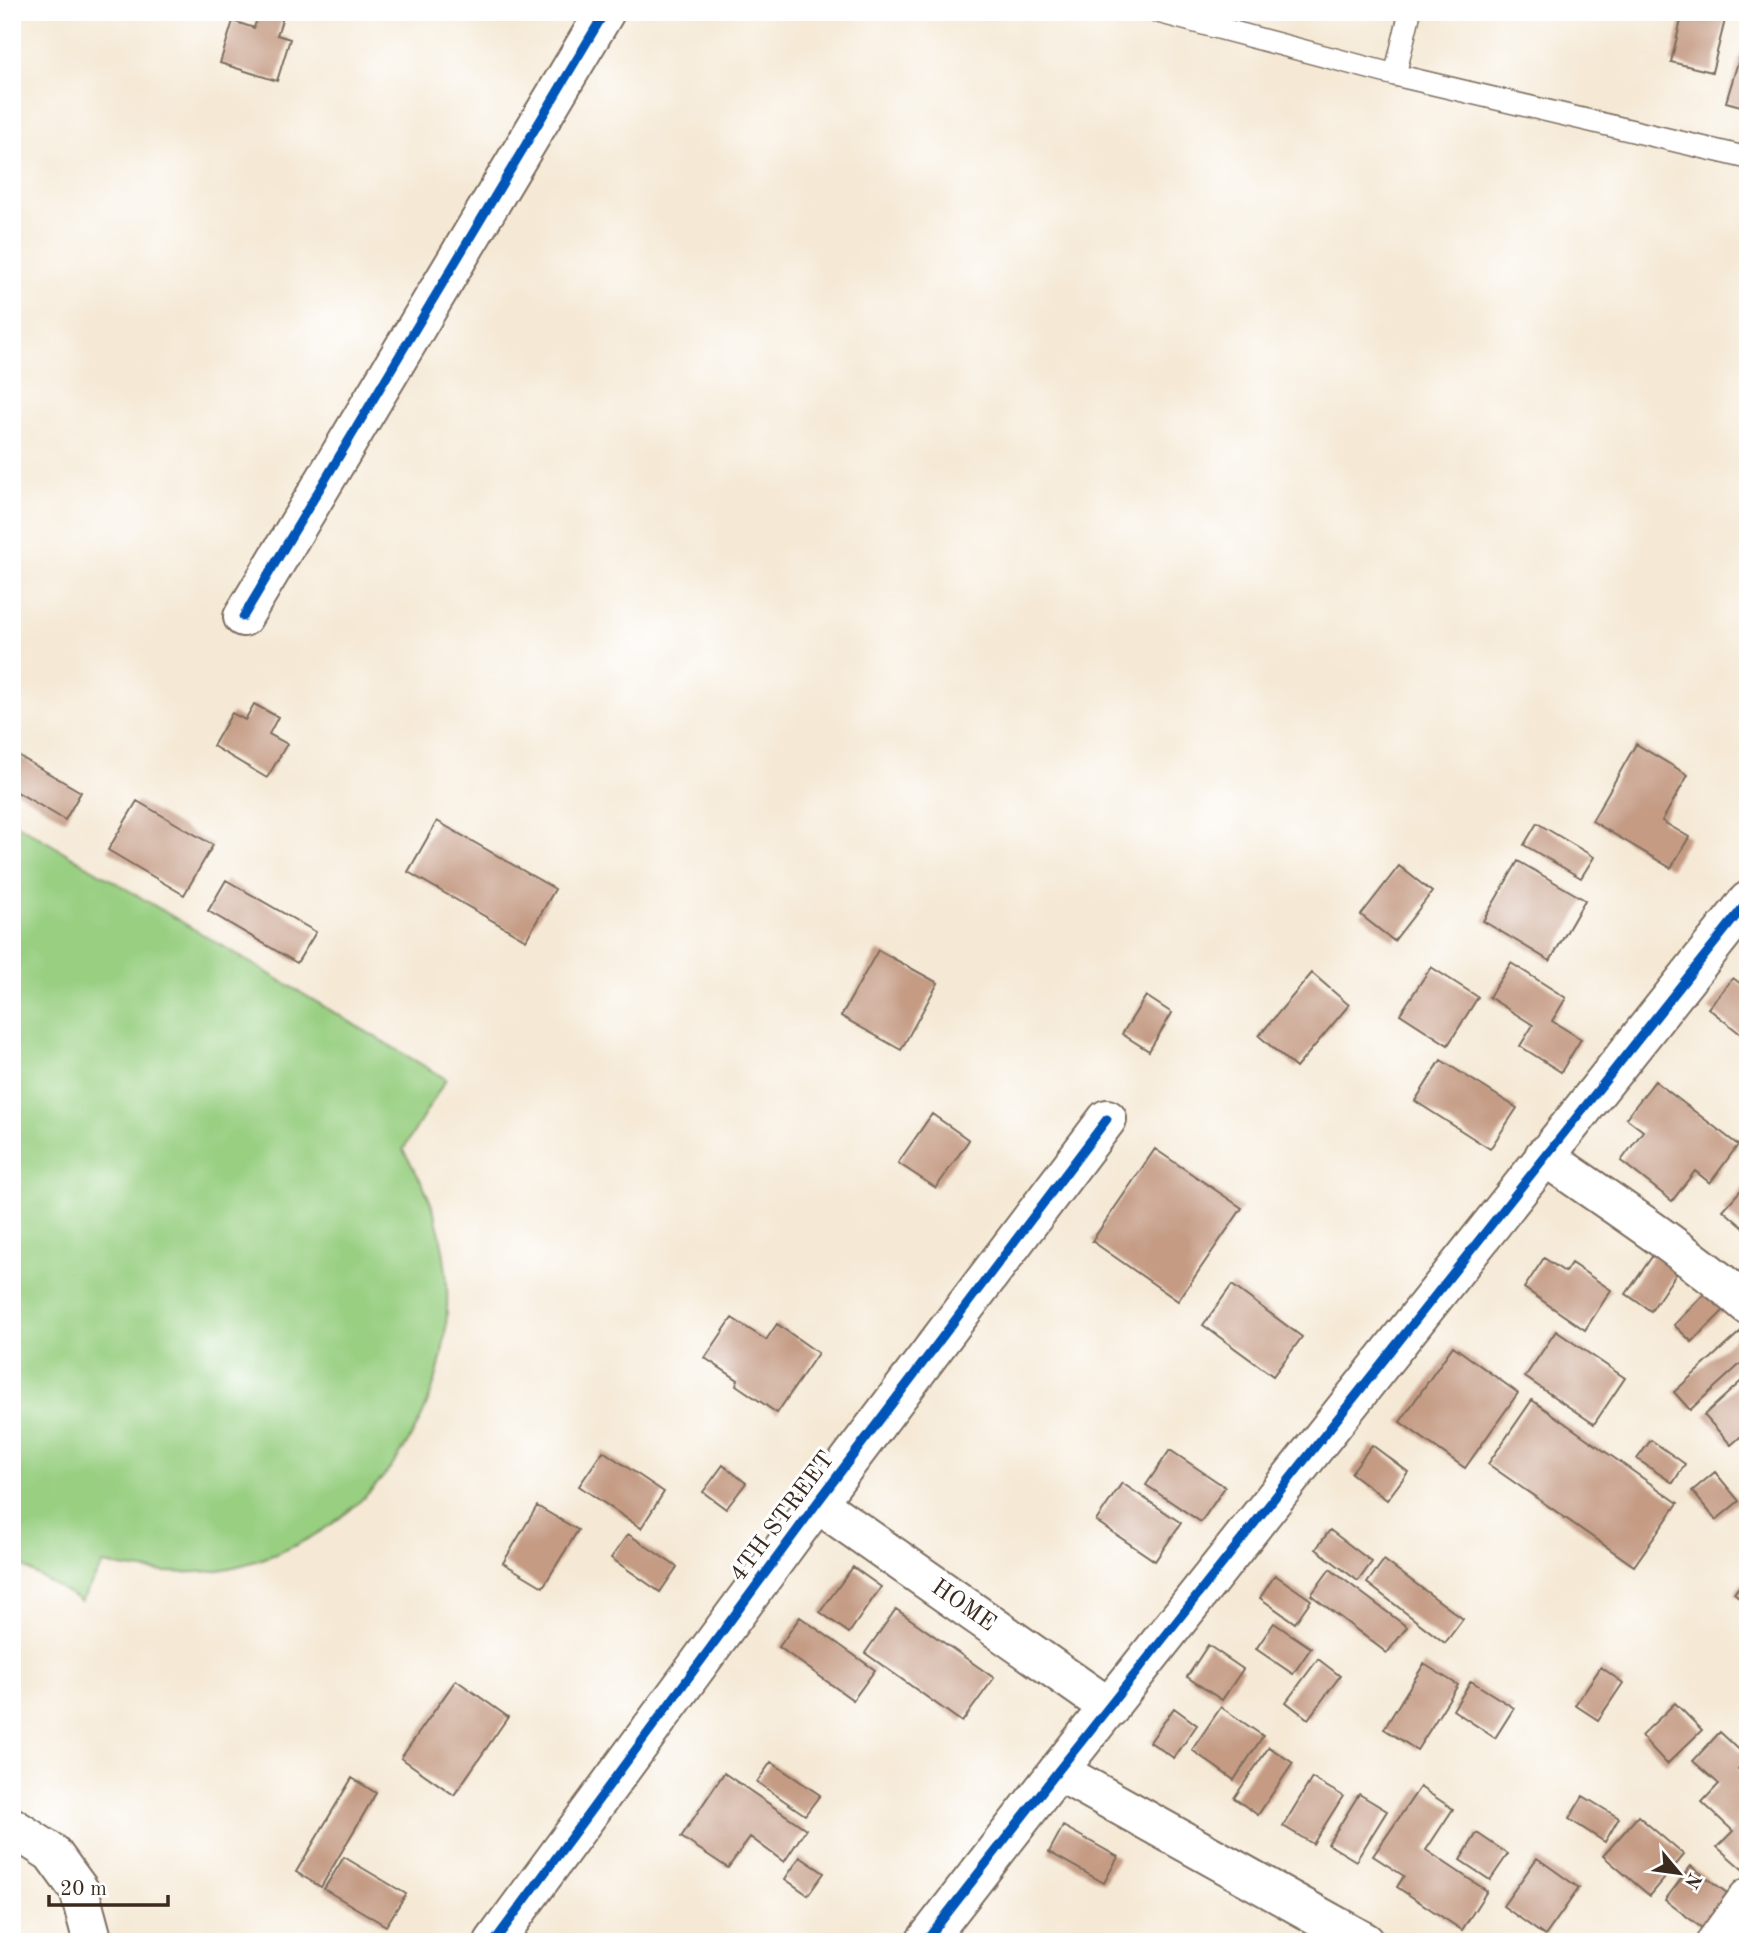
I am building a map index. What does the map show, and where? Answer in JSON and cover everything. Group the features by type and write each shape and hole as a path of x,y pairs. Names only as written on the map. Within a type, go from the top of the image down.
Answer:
{"street":[{"path":"243,617 605,12"},
{"path":"925,1942 1748,901"},
{"name":"4TH STREET","path":"494,1942 817,1503 1107,1119"},
{"path":"1544,1156 1676,1249 1748,1305"},
{"name":"HOME","path":"817,1503 1110,1708"},
{"path":"1058,1771 1355,1939"},
{"path":"12,1827 52,1853 79,1890 93,1942"},
{"path":"1716,1942 1748,1898"}],"lane":[{"path":"1158,12 1395,75 1748,158"},
{"path":"1395,75 1410,12"}],"green space":[{"path":"12,821 446,1079 403,1150 434,1212 445,1264 447,1316 439,1367 422,1414 398,1458 365,1497 324,1529 276,1554 238,1566 198,1572 150,1571 103,1564 81,1601 12,1560"}],"building":[{"path":"259,12 283,17 277,35 290,39 277,81 220,63 233,21 254,28"},
{"path":"1683,12 1727,12 1712,72 1671,62"},
{"path":"1748,32 1748,108 1726,102"},
{"path":"254,704 278,717 269,734 287,744 267,778 213,746 232,713 245,720"},
{"path":"1636,744 1688,775 1662,821 1689,837 1671,868 1592,821"},
{"path":"12,752 81,792 65,820 12,789"},
{"path":"137,801 213,845 184,895 108,850"},
{"path":"437,821 555,889 526,940 408,872"},
{"path":"1537,823 1594,857 1581,878 1524,845"},
{"path":"1518,861 1585,900 1550,961 1483,921"},
{"path":"1399,866 1432,892 1394,941 1361,915"},
{"path":"226,880 316,932 297,963 208,911"},
{"path":"878,950 938,983 901,1050 841,1016"},
{"path":"1511,963 1566,998 1552,1021 1581,1039 1561,1072 1520,1046 1533,1025 1489,997"},
{"path":"1431,967 1478,997 1448,1045 1400,1014"},
{"path":"1312,973 1349,1005 1296,1068 1259,1036"},
{"path":"1733,978 1748,989 1748,1040 1708,1008"},
{"path":"1146,996 1172,1013 1149,1051 1122,1034"},
{"path":"1441,1060 1517,1108 1490,1149 1415,1101"},
{"path":"1655,1081 1738,1145 1710,1183 1695,1171 1672,1201 1621,1161 1643,1131 1626,1118"},
{"path":"932,1114 969,1140 936,1188 898,1163"},
{"path":"1155,1149 1242,1208 1178,1301 1092,1241"},
{"path":"1748,1182 1748,1225 1745,1229 1723,1210"},
{"path":"1656,1251 1680,1268 1651,1311 1626,1294"},
{"path":"1544,1258 1565,1272 1571,1263 1611,1290 1585,1330 1524,1288"},
{"path":"1232,1285 1302,1337 1273,1376 1203,1325"},
{"path":"1711,1287 1729,1305 1692,1342 1674,1325"},
{"path":"732,1318 766,1340 777,1324 818,1353 777,1413 736,1385 738,1380 705,1358"},
{"path":"1556,1331 1625,1378 1594,1424 1525,1377"},
{"path":"1740,1332 1748,1340 1748,1357 1690,1410 1674,1392"},
{"path":"1453,1346 1518,1393 1465,1468 1400,1422"},
{"path":"1748,1375 1748,1430 1731,1445 1704,1415"},
{"path":"1532,1400 1678,1503 1634,1566 1488,1464"},
{"path":"1651,1440 1685,1464 1673,1483 1637,1459"},
{"path":"1372,1445 1408,1472 1387,1500 1351,1473"},
{"path":"1170,1450 1225,1487 1201,1522 1146,1485"},
{"path":"603,1451 664,1492 641,1528 579,1486"},
{"path":"723,1465 746,1483 726,1509 703,1492"},
{"path":"1715,1472 1739,1501 1716,1520 1692,1491"},
{"path":"1122,1483 1181,1523 1155,1561 1096,1521"},
{"path":"537,1506 578,1530 543,1587 503,1563"},
{"path":"1330,1530 1372,1562 1358,1581 1316,1549"},
{"path":"628,1534 677,1567 660,1592 611,1558"},
{"path":"1384,1560 1463,1619 1445,1643 1367,1583"},
{"path":"853,1567 881,1587 849,1633 820,1612"},
{"path":"1330,1569 1407,1627 1387,1653 1311,1595"},
{"path":"1275,1575 1311,1600 1295,1623 1260,1598"},
{"path":"1748,1576 1748,1605 1734,1593"},
{"path":"896,1609 994,1678 962,1722 865,1653"},
{"path":"800,1617 875,1670 853,1700 779,1647"},
{"path":"1274,1623 1311,1648 1293,1674 1256,1649"},
{"path":"1208,1645 1243,1669 1222,1700 1187,1677"},
{"path":"1318,1659 1340,1676 1308,1719 1286,1702"},
{"path":"1424,1664 1458,1685 1417,1750 1384,1729"},
{"path":"1601,1667 1623,1683 1598,1720 1575,1705"},
{"path":"456,1680 508,1717 454,1795 401,1758"},
{"path":"1471,1681 1514,1708 1495,1738 1453,1710"},
{"path":"1675,1703 1702,1730 1667,1764 1641,1736"},
{"path":"1221,1707 1263,1736 1234,1780 1192,1750"},
{"path":"1174,1708 1197,1725 1174,1758 1150,1742"},
{"path":"1720,1732 1748,1758 1738,1769 1748,1778 1748,1863 1742,1869 1717,1847 1733,1831 1702,1802 1719,1784 1693,1761"},
{"path":"1269,1747 1293,1763 1258,1815 1234,1798"},
{"path":"771,1762 820,1795 805,1815 757,1782"},
{"path":"724,1773 806,1829 784,1862 750,1837 728,1868 681,1837"},
{"path":"352,1778 376,1793 321,1887 296,1872"},
{"path":"1312,1778 1343,1796 1313,1844 1283,1826"},
{"path":"1420,1787 1453,1809 1426,1850 1487,1891 1462,1930 1397,1887 1404,1876 1373,1856"},
{"path":"1359,1794 1387,1811 1356,1861 1328,1844"},
{"path":"1583,1796 1619,1818 1605,1842 1569,1819"},
{"path":"1638,1816 1684,1855 1650,1896 1603,1856"},
{"path":"1063,1826 1118,1857 1104,1883 1049,1852"},
{"path":"1477,1833 1508,1854 1490,1880 1460,1860"},
{"path":"344,1857 406,1894 386,1926 324,1889"},
{"path":"800,1857 824,1873 808,1895 785,1879"},
{"path":"1537,1858 1579,1888 1545,1936 1503,1906"},
{"path":"1691,1866 1727,1893 1702,1928 1665,1900"}],"cycle path":[{"path":"243,617 605,12"},
{"path":"925,1942 1748,901"},
{"path":"494,1942 817,1503 1107,1119"}]}
